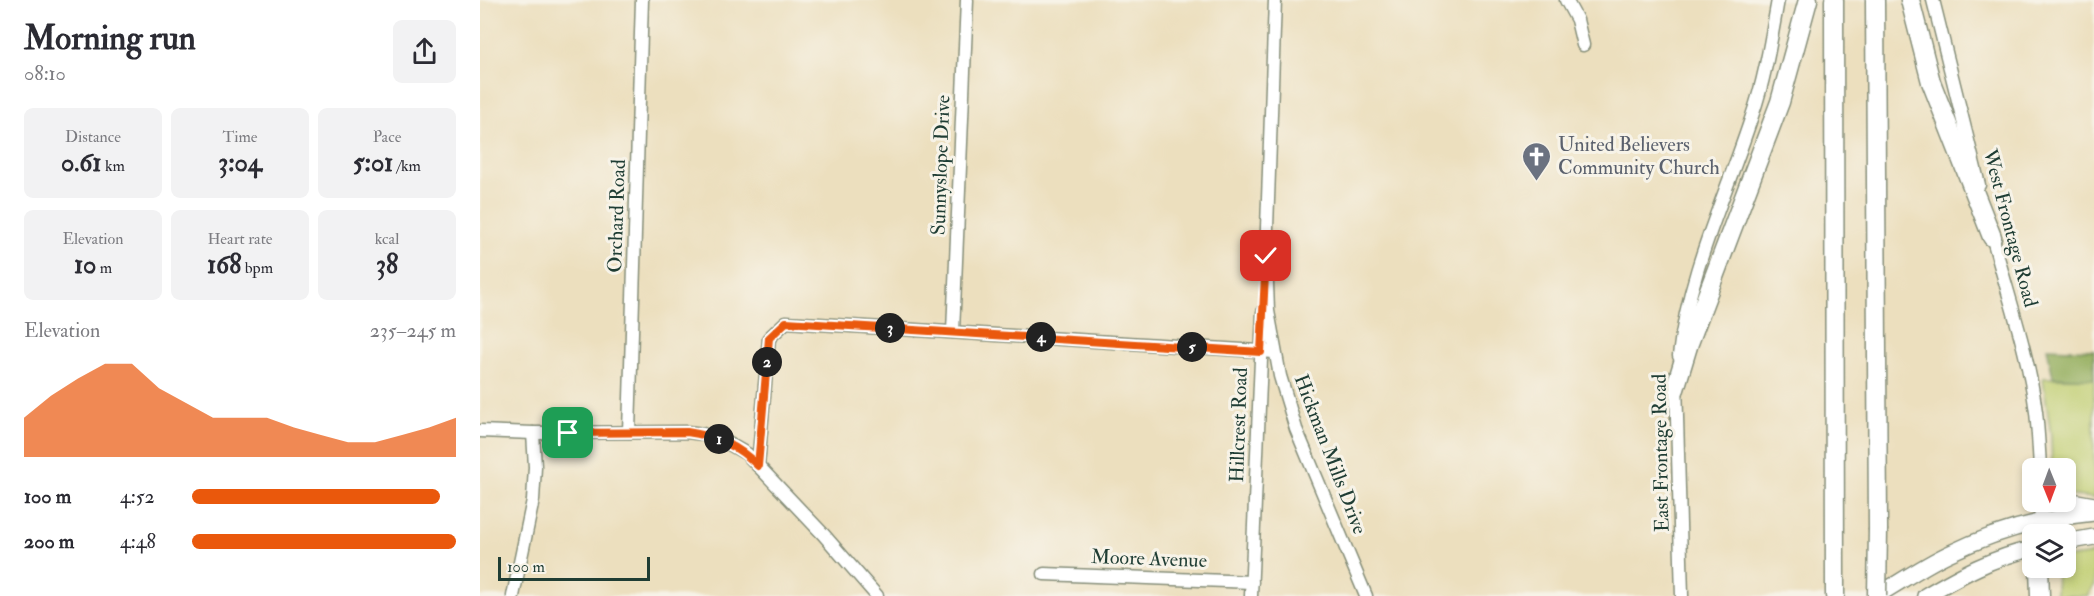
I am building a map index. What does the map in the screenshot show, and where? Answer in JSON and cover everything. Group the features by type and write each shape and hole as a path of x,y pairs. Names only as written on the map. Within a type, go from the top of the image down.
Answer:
{"highway":[{"path":"1675,389 1689,343 1780,102 1808,0"},
{"path":"1834,0 1835,596"},
{"path":"1875,0 1877,596"},
{"path":"1910,0 1931,82 1992,237"},
{"path":"2040,578 2040,596"}],"main road":[{"path":"2076,502 2094,505"},
{"path":"2050,524 2069,515 2094,513"},
{"path":"1877,596 1947,554 1992,535 2022,531"},
{"path":"2076,540 2094,537"},
{"path":"1925,596 1968,571 2022,551"}],"street":[{"name":"Orchard Road","path":"629,432 642,0"},
{"name":"Sunnyslope Drive","path":"953,332 967,0"},
{"name":"Hickman Mills Drive","path":"1275,0 1266,256 1268,311 1280,376 1296,429 1366,596"},
{"path":"1566,0 1577,20 1583,45"},
{"name":"East Frontage Road","path":"1682,596 1675,389 1683,321 1697,268 1753,114 1769,51 1778,0"},
{"name":"West Frontage Road","path":"1933,0 1992,237 2012,304 2036,411 2039,458"},
{"name":"Hillcrest Road","path":"1251,596 1266,256"},
{"path":"758,466 769,338 786,322 1275,352"},
{"path":"480,431 533,434 629,432 703,434 724,441 747,454 823,534 877,596"},
{"path":"513,596 533,500 535,467 533,434"},
{"name":"Moore Avenue","path":"1044,574 1252,582"}],"green space":[{"path":"2047,348 2094,350 2094,379 2053,377"},
{"path":"2094,374 2094,498 2076,496 2076,458 2052,458 2043,378 2085,378"},
{"path":"2094,554 2094,585 2087,596 2056,596 2057,578 2076,578 2076,557"}],"place":[{"name":"United Believers Community Church","path":"1537,182"}],"route":[{"path":"568,433 687,432 703,434 724,441 747,454 758,466 769,338 786,322 1261,352 1266,256"}]}
